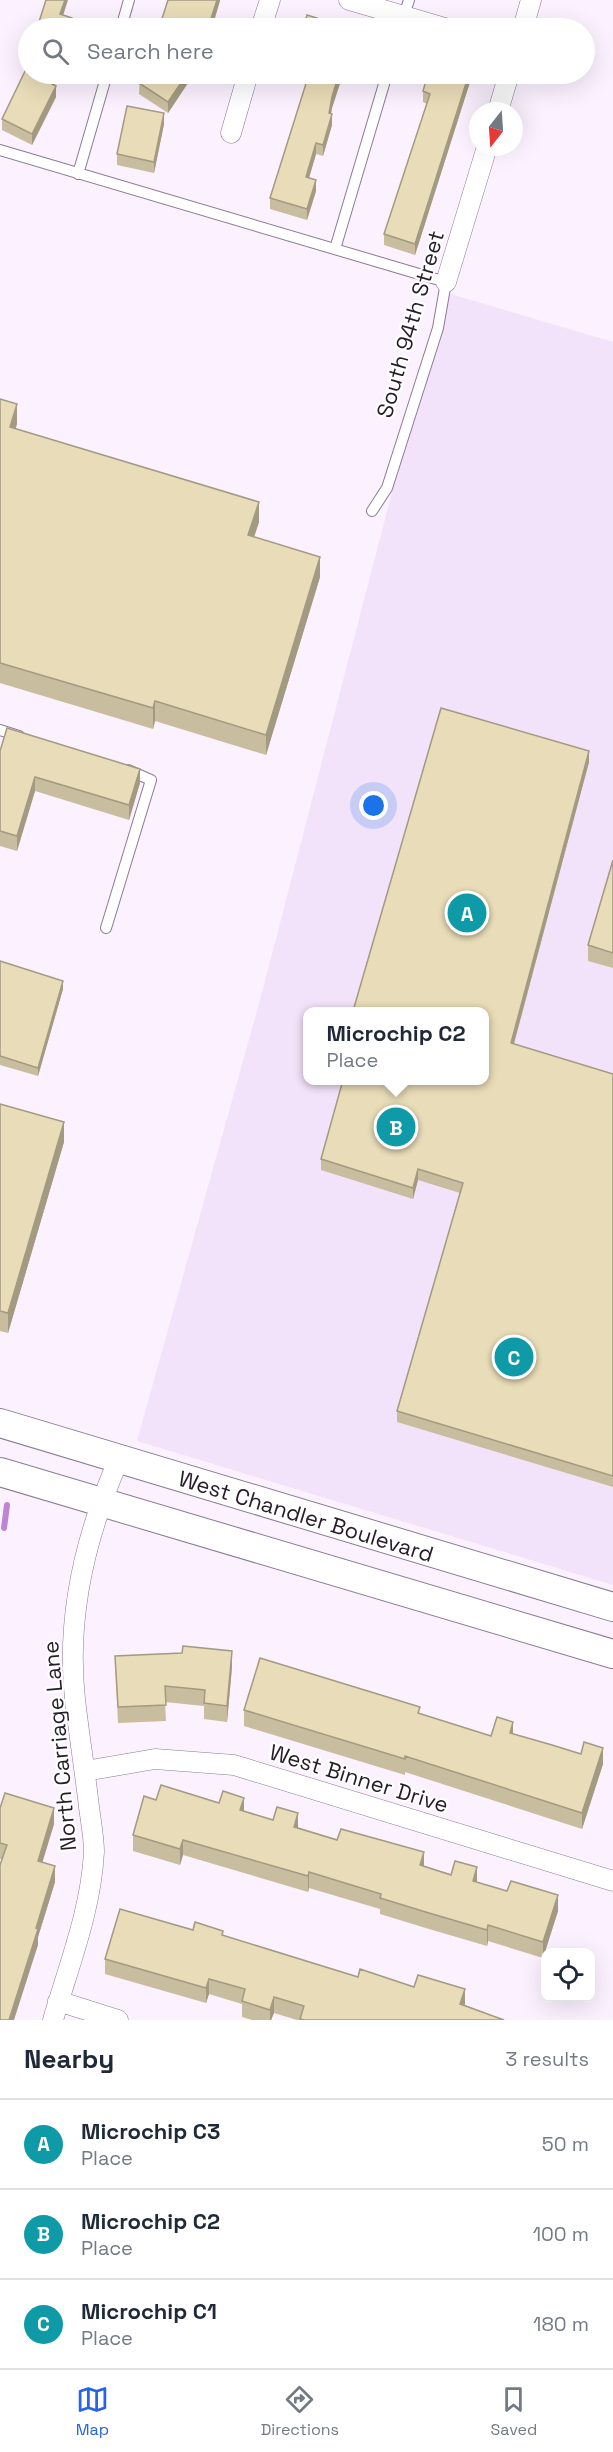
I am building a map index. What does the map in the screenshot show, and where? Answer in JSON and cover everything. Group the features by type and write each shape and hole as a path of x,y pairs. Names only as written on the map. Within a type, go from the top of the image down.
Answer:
{"main road":[{"name":"West Chandler Boulevard","path":"0,1423 613,1607"},
{"name":"West Chandler Boulevard","path":"0,1472 613,1654"}],"street":[{"path":"264,18 270,0"},
{"path":"349,0 405,15"},
{"path":"526,18 531,0"},
{"path":"231,133 245,84"},
{"path":"501,102 506,84"},
{"name":"South 94th Street","path":"446,282 484,156"},
{"name":"North Carriage Lane","path":"55,2011 87,1908 94,1851 72,1656 74,1621 82,1575 100,1502 119,1460"},
{"name":"West Binner Drive","path":"85,1771 155,1759 234,1765 613,1881"},
{"path":"55,2011 118,2020"}],"lane":[{"path":"124,18 129,0"},
{"path":"78,174 104,84"},
{"path":"334,249 384,84"},
{"path":"0,150 446,282"},
{"name":"South 94th Street","path":"372,511 387,488 438,328 446,282"},
{"path":"0,730 32,739"},
{"path":"106,928 151,780 114,765"}],"shaded area":[{"path":"444,292 613,342 613,1585 137,1441 260,1000"}],"building":[{"path":"46,0 65,0 60,14 72,18 40,18"},
{"path":"168,0 217,0 211,18 162,18"},
{"path":"19,84 56,86 32,134 2,119"},
{"path":"141,84 180,84 168,102"},
{"path":"306,84 336,84 329,113 332,114 323,145 316,143 306,177 316,180 307,209 270,198"},
{"path":"425,84 466,84 415,244 384,234 430,94 423,91"},
{"path":"127,106 164,113 154,162 117,154"},
{"path":"0,399 17,404 10,427 259,502 248,535 320,557 266,735 155,701 153,708 0,663"},
{"path":"441,708 589,751 511,1043 613,1074 613,1476 397,1411 463,1183 418,1169 413,1188 321,1159 342,1085 489,1085 489,1007 354,1007"},
{"path":"7,728 140,769 129,805 35,777 17,836 0,831 0,751"},
{"path":"613,860 613,953 588,945"},
{"path":"0,961 63,981 38,1068 0,1056"},
{"path":"0,1104 64,1122 8,1313 0,1311"},
{"path":"183,1646 232,1651 227,1706 204,1703 205,1690 165,1686 166,1705 118,1707 115,1656 182,1653"},
{"path":"260,1658 420,1707 418,1713 491,1736 497,1717 513,1722 510,1733 581,1754 584,1742 603,1748 582,1813 405,1756 405,1759 244,1710"},
{"path":"161,1785 219,1803 223,1791 244,1798 240,1810 273,1820 277,1807 298,1813 294,1827 337,1840 341,1829 424,1852 420,1865 451,1875 455,1861 477,1867 473,1881 507,1891 511,1881 558,1895 543,1942 488,1925 487,1930 429,1913 380,1898 381,1894 309,1872 308,1876 183,1840 180,1849 133,1835 144,1796 156,1800"},
{"path":"5,1793 54,1808 38,1861 55,1866 9,2020 0,2020 0,1865 7,1845 0,1843 0,1808"},
{"path":"120,1909 193,1930 195,1922 223,1931 222,1935 358,1977 360,1969 414,1987 418,1975 465,1989 460,2004 504,2020 300,2019 304,2006 274,1997 270,2010 242,2001 245,1989 209,1979 206,1988 105,1959"}],"waterway":[{"path":"4,1528 7,1505"}],"place":[{"name":"Microchip C3","path":"467,913"},
{"name":"Microchip C2","path":"396,1127"},
{"name":"Microchip C1","path":"514,1357"}]}
